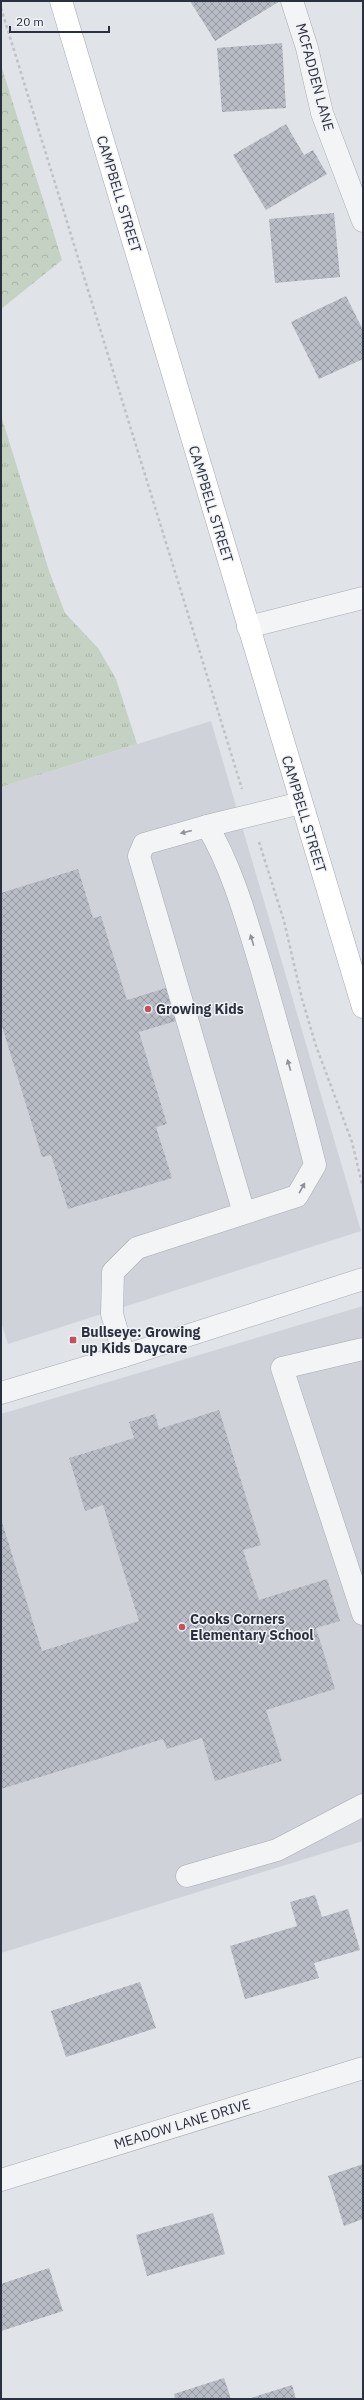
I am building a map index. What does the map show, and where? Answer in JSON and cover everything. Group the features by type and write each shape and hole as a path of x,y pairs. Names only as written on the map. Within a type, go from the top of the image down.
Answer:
{"main road":[{"name":"CAMPBELL STREET","path":"61,1 363,1007"}],"street":[{"name":"MCFADDEN LANE","path":"292,1 307,48 322,113 363,220"},
{"path":"248,627 363,598"},
{"path":"250,1211 139,856 144,844 207,826 301,803"},
{"path":"124,1356 112,1314 113,1272 137,1248 297,1196 315,1165 295,1086 244,913 215,839 207,826"},
{"path":"1,1393 124,1356 363,1279"},
{"path":"363,1349 282,1368 363,1614"},
{"path":"187,1876 276,1850 363,1805"},
{"name":"MEADOW LANE DRIVE","path":"1,2180 363,2068"}],"path":[{"path":"1,8 284,921 302,999 316,1046 352,1142 363,1188"}],"shaded area":[{"name":"Growing Kids","path":"211,721 361,1231 8,1344 1,1322 1,787"},
{"name":"Cooks Corners Elementary School","path":"363,1306 363,1841 1,1953 1,1414"}],"green space":[{"path":"1,65 62,260 1,309"},
{"path":"1,415 49,571 65,613 98,648 116,679 137,744 1,787"}],"building":[{"path":"190,1 280,1 215,41"},
{"path":"282,43 286,108 222,112 217,48"},
{"path":"286,124 304,155 313,150 327,174 266,210 233,155"},
{"path":"334,213 340,277 275,283 269,219"},
{"path":"346,296 363,330 363,359 319,379 291,322"},
{"name":"Growing Kids","path":"78,869 93,918 101,916 127,1000 166,988 176,1021 139,1032 167,1124 156,1127 172,1178 68,1209 51,1155 42,1157 1,1023 1,893"},
{"name":"Cooks Corners Elementary School","path":"219,1410 261,1545 243,1550 259,1600 327,1579 340,1621 316,1628 335,1689 266,1710 282,1761 215,1781 202,1738 167,1749 163,1739 1,1789 1,1519 42,1651 139,1621 103,1505 85,1511 69,1458 134,1438 129,1422 155,1414 159,1429"},
{"path":"315,1895 322,1917 348,1909 360,1950 314,1963 319,1978 245,1999 230,1946 297,1926 290,1902"},
{"path":"140,1982 156,2028 66,2057 51,2011"},
{"path":"363,2164 363,2219 344,2226 328,2176"},
{"path":"213,2213 225,2254 147,2276 136,2235"},
{"path":"49,2268 63,2311 1,2331 1,2284"},
{"path":"224,2378 231,2399 175,2399 174,2394"},
{"path":"292,2385 296,2399 248,2399"}],"place":[{"name":"Growing Kids","path":"148,1009"},
{"name":"Bullseye: Growing up Kids Daycare","path":"73,1340"},
{"name":"Cooks Corners Elementary School","path":"182,1627"}]}
